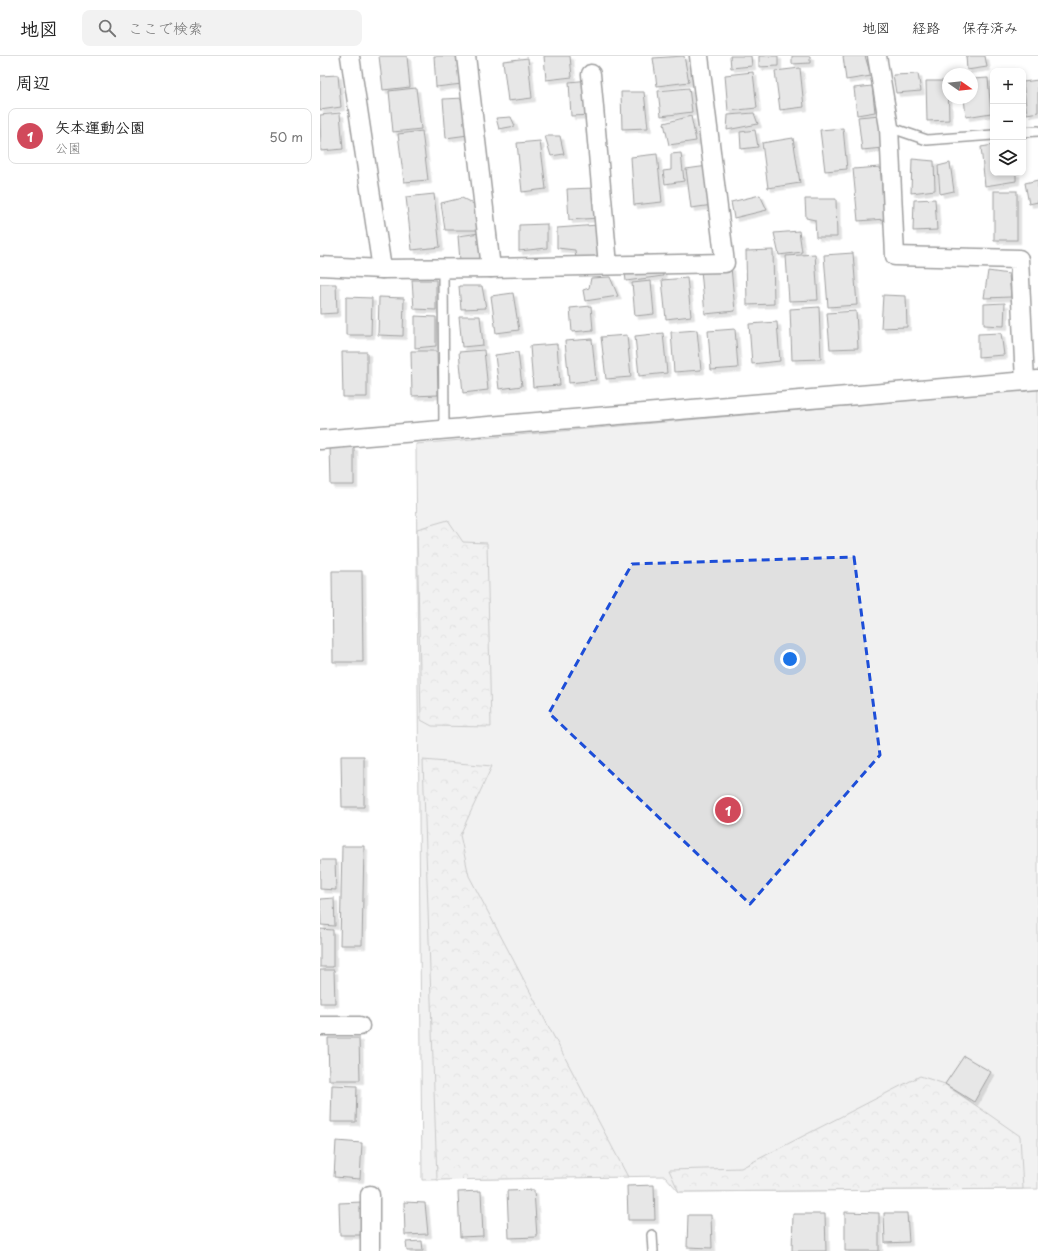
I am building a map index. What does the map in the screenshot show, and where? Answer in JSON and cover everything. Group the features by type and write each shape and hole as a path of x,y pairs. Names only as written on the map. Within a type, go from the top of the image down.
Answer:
{"street":[{"path":"350,56 382,270"},
{"path":"466,56 491,268"},
{"path":"320,266 382,270 725,263 699,56"},
{"path":"320,440 1031,381 1019,259 895,256 889,127 877,56"},
{"path":"592,74 608,265"},
{"path":"320,1026 360,1026"},
{"path":"370,1195 370,1251"}],"lane":[{"path":"889,127 927,140 990,135"},
{"path":"1026,132 1038,131"},
{"path":"443,268 444,429"},
{"path":"652,1235 652,1251"}],"highlighted area":[{"path":"854,557 880,755 750,904 549,713 632,564"}],"green space":[{"path":"1038,389 1038,1189 679,1192 665,1176 422,1180 416,444"},
{"path":"448,520 463,542 487,543 491,727 432,726 421,720 417,529"},
{"path":"423,760 492,766 460,835 469,876 628,1177 437,1180"},
{"path":"920,1076 945,1084 1020,1136 1023,1189 679,1192 669,1170 741,1168"}],"building":[{"path":"379,56 407,56 410,87 383,90"},
{"path":"434,56 457,56 462,84 436,87"},
{"path":"544,56 570,56 572,77 546,80"},
{"path":"684,56 689,82 657,86 653,58"},
{"path":"730,56 751,56 752,66 731,68"},
{"path":"759,56 778,56 778,66 759,67"},
{"path":"792,56 810,56 810,63 792,64"},
{"path":"843,56 865,56 871,76 846,80"},
{"path":"966,56 985,56 987,67 967,68"},
{"path":"528,58 532,98 508,101 503,61"},
{"path":"800,68 804,107 780,110 775,71"},
{"path":"753,72 757,108 728,111 725,75"},
{"path":"918,74 921,91 896,93 893,75"},
{"path":"338,75 341,107 320,110 320,76"},
{"path":"988,78 990,113 966,117 965,104 978,104 978,79"},
{"path":"590,80 592,115 571,116 569,82"},
{"path":"1038,80 1038,112 1027,114 1026,82"},
{"path":"926,81 942,81 942,104 949,104 949,120 927,121"},
{"path":"872,86 875,112 857,115 854,88"},
{"path":"416,88 421,129 393,132 389,91"},
{"path":"689,88 692,112 661,116 658,91"},
{"path":"621,92 644,92 648,128 622,129"},
{"path":"465,98 468,135 446,138 443,99"},
{"path":"340,113 343,149 321,151 320,115"},
{"path":"754,113 758,124 727,130 728,115"},
{"path":"880,115 883,148 862,150 858,117"},
{"path":"691,116 696,141 669,145 664,123"},
{"path":"511,117 515,126 499,129 496,118"},
{"path":"843,128 847,169 825,171 820,130"},
{"path":"755,130 758,147 741,149 740,132"},
{"path":"422,131 428,180 404,182 398,134"},
{"path":"545,136 560,136 564,154 551,156"},
{"path":"793,138 800,183 768,188 762,143"},
{"path":"540,141 546,189 522,192 517,143"},
{"path":"990,146 990,176 1016,176 1016,181 985,186 981,147"},
{"path":"681,153 684,181 665,184 663,171 671,170 671,154"},
{"path":"657,154 662,202 634,205 631,157"},
{"path":"912,159 934,161 935,190 911,193"},
{"path":"950,163 954,191 940,194 938,166"},
{"path":"715,165 720,204 691,208 686,169"},
{"path":"880,167 885,219 858,221 853,169"},
{"path":"1038,180 1038,202 1029,204 1025,183"},
{"path":"595,188 598,218 569,220 567,189"},
{"path":"994,191 1017,191 1017,240 994,240"},
{"path":"434,194 440,247 412,250 406,197"},
{"path":"760,195 767,210 734,218 731,202"},
{"path":"462,198 478,206 481,230 445,230 441,203"},
{"path":"805,199 836,199 837,237 816,237 815,220 806,218"},
{"path":"935,199 937,230 913,231 914,200"},
{"path":"547,224 547,248 519,251 519,225"},
{"path":"598,225 601,258 576,260 575,250 557,248 557,228"},
{"path":"799,231 802,252 779,255 774,233"},
{"path":"480,233 486,258 460,261 458,236"},
{"path":"773,250 774,304 747,305 746,251"},
{"path":"853,253 857,305 828,307 824,255"},
{"path":"648,254 648,261 661,260 663,276 626,281 623,257"},
{"path":"815,254 818,300 789,301 786,256"},
{"path":"731,267 735,311 705,314 701,270"},
{"path":"988,271 1009,274 1011,297 984,298"},
{"path":"610,277 618,296 585,301 583,290 589,288 591,278"},
{"path":"687,278 691,316 666,319 662,280"},
{"path":"412,280 436,280 436,310 414,309"},
{"path":"651,281 654,314 635,316 632,283"},
{"path":"320,284 336,284 337,313 320,314"},
{"path":"459,286 482,286 486,308 461,309"},
{"path":"513,293 519,330 496,333 491,296"},
{"path":"883,295 906,296 907,327 881,328"},
{"path":"346,297 372,298 371,335 346,335"},
{"path":"379,297 404,298 403,336 378,335"},
{"path":"1005,303 1004,326 984,325 984,304"},
{"path":"591,306 593,330 572,332 570,308"},
{"path":"819,307 821,359 792,360 790,309"},
{"path":"856,311 858,348 830,349 827,313"},
{"path":"415,316 436,317 436,346 415,348"},
{"path":"459,316 480,316 483,345 462,347"},
{"path":"777,322 780,361 752,364 749,324"},
{"path":"735,329 738,368 711,370 708,331"},
{"path":"697,330 701,370 674,372 671,332"},
{"path":"663,333 667,373 639,376 635,336"},
{"path":"1001,333 1004,355 978,357 978,334"},
{"path":"627,335 631,377 606,379 601,337"},
{"path":"592,339 596,380 569,383 565,341"},
{"path":"557,344 560,385 533,387 530,346"},
{"path":"484,350 488,390 463,393 459,352"},
{"path":"411,351 437,351 438,395 412,396"},
{"path":"342,352 367,352 367,397 343,397"},
{"path":"518,352 522,386 499,389 495,355"},
{"path":"330,447 354,447 354,485 331,485"},
{"path":"332,571 362,571 363,662 333,662"},
{"path":"341,756 364,756 364,807 342,807"},
{"path":"342,846 364,846 362,945 340,945"},
{"path":"320,860 335,860 336,890 320,889"},
{"path":"334,898 335,926 321,925 320,899"},
{"path":"320,929 333,930 333,967 320,967"},
{"path":"320,970 334,970 335,1003 320,1003"},
{"path":"328,1038 359,1038 360,1080 329,1080"},
{"path":"964,1056 991,1072 974,1102 945,1084"},
{"path":"332,1085 357,1086 356,1122 331,1122"},
{"path":"336,1141 362,1143 360,1179 334,1177"},
{"path":"654,1185 655,1220 628,1220 627,1186"},
{"path":"534,1190 537,1237 509,1238 507,1191"},
{"path":"481,1191 483,1236 460,1237 458,1192"},
{"path":"362,1202 363,1235 340,1235 339,1203"},
{"path":"404,1202 425,1203 428,1234 405,1235"},
{"path":"845,1212 879,1213 879,1251 845,1251"},
{"path":"884,1213 907,1213 909,1242 885,1243"},
{"path":"793,1214 825,1214 826,1251 792,1251"},
{"path":"688,1215 711,1215 712,1248 687,1247"},
{"path":"422,1241 423,1251 407,1251 406,1242"}],"place":[{"name":"矢本運動公園","path":"728,810"}]}
